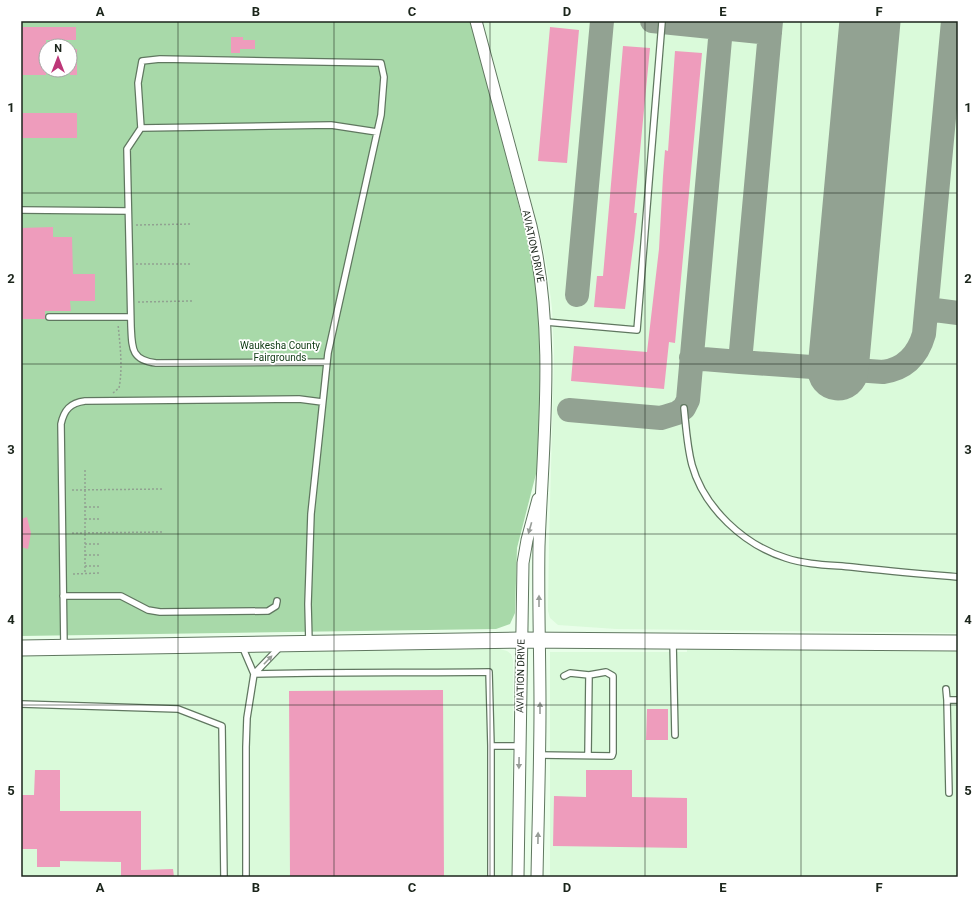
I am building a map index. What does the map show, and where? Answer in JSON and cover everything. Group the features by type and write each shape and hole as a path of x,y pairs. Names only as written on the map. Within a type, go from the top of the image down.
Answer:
{"street":[{"name":"AVIATION DRIVE","path":"476,21 537,250 546,322 547,368 544,477 540,546 537,877"},
{"name":"AVIATION DRIVE","path":"518,877 520,640 524,552 544,477"},
{"path":"22,650 64,647 520,640 958,643"},
{"path":"520,746 539,751"}],"lane":[{"path":"546,322 638,330 662,22"},
{"path":"309,643 308,604 312,514 322,402 327,362 381,115 384,77 381,63 160,59 142,61 138,84 141,128 127,149 130,317 132,345 139,358 146,362 327,362"},
{"path":"141,128 331,125 377,132"},
{"path":"21,210 128,211"},
{"path":"49,317 130,317"},
{"path":"64,647 61,424 68,407 76,402 85,401 298,399 322,402"},
{"path":"684,408 691,460 701,484 713,505 725,520 746,539 771,553 806,563 958,577"},
{"path":"63,596 121,596 148,610 160,612 268,611 276,606 277,601"},
{"path":"673,640 675,735"},
{"path":"254,674 284,643"},
{"path":"241,644 254,674 247,718 246,877"},
{"path":"254,674 488,672 491,746 491,877"},
{"path":"539,751 567,756 588,754 612,756 613,676 606,672 589,675 570,673 564,676"},
{"path":"588,754 589,675"},
{"path":"946,689 949,793"},
{"path":"947,700 958,700"},
{"path":"21,704 178,709 222,726 224,877"},
{"path":"491,746 520,746"}],"path":[{"path":"136,225 192,224"},
{"path":"136,264 192,264"},
{"path":"137,302 192,301"},
{"path":"113,392 119,388 120,381 121,350 118,324"},
{"path":"85,470 85,574"},
{"path":"72,490 162,489"},
{"path":"85,507 99,507"},
{"path":"85,519 99,519"},
{"path":"72,533 162,532"},
{"path":"85,544 99,544"},
{"path":"85,555 100,555"},
{"path":"85,566 100,566"},
{"path":"73,574 100,573"}],"shaded area":[{"path":"482,21 958,21 958,633 616,629 558,625 550,618 548,611 549,543 554,355 552,308 547,268 541,238"},
{"path":"687,643 958,650 958,877 550,877 550,652 687,652"},
{"path":"500,649 511,654 513,660 512,877 21,877 21,655 148,652"}],"green space":[{"name":"Waukesha County Fairgrounds","path":"21,21 471,21 533,260 541,339 538,466 517,548 515,613 510,624 496,629 21,636"}],"building":[{"path":"21,27 76,27 76,38 38,38 38,75 21,75"},
{"path":"550,27 579,30 567,163 538,161"},
{"path":"231,37 243,37 243,40 255,40 255,49 240,49 240,53 231,53"},
{"path":"623,46 650,48 634,213 637,213 625,309 594,307 597,276 603,276"},
{"path":"675,51 702,53 675,343 669,342 664,389 571,381 574,346 647,352 659,249 665,150 668,151"},
{"path":"21,113 77,113 77,138 21,138"},
{"path":"53,227 53,237 72,237 73,274 95,274 95,301 70,301 71,311 45,311 45,319 21,319 21,228"},
{"path":"27,517 31,533 28,549 21,547 21,519"},
{"path":"443,690 444,877 290,877 289,691"},
{"path":"647,709 668,709 668,740 646,740"},
{"path":"35,770 60,770 60,811 141,811 141,870 173,869 174,877 121,877 121,862 60,861 60,867 37,867 37,849 21,849 21,795 34,795"},
{"path":"586,770 632,770 632,797 687,798 687,848 553,846 554,796 586,797"}],"taxiway":[{"path":"577,295 602,21"},
{"path":"652,21 770,33"},
{"path":"771,21 740,362 883,372 898,368 910,360 918,348 924,334 953,21"},
{"path":"569,410 661,418 677,413 684,408 688,400 721,28"},
{"path":"927,309 958,313"},
{"path":"691,358 740,362"}],"runway":[{"path":"838,370 870,21"}]}
